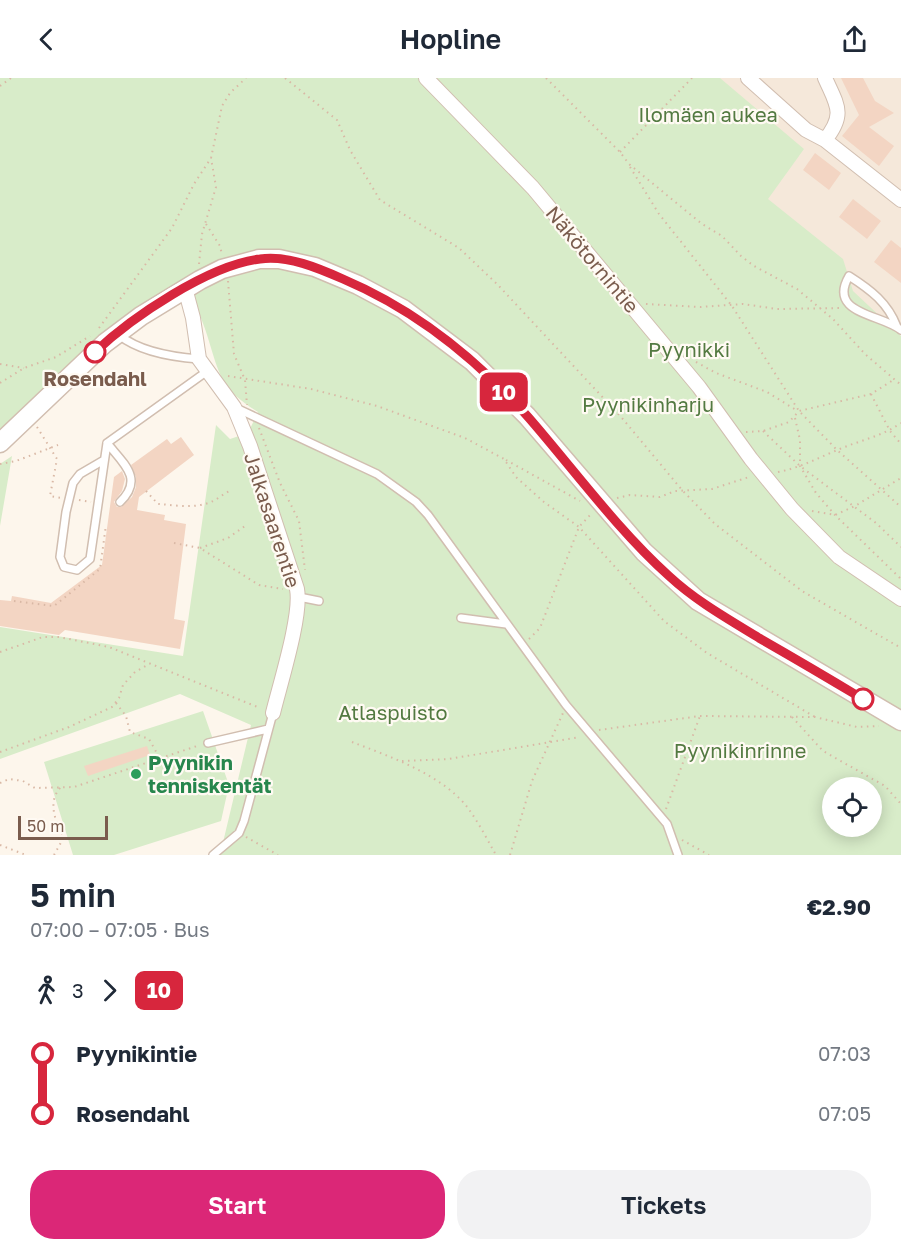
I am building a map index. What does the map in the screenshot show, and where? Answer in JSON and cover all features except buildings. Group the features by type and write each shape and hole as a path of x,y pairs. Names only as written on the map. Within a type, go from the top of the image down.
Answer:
{"street":[{"name":"Näkötornintie","path":"426,78 533,188 692,379 762,473 792,509 839,557 901,599"},
{"path":"748,78 806,130 825,140 901,200"},
{"path":"825,78 839,115 825,140"},
{"path":"0,443 117,333 192,284 226,268 259,259 290,261 331,273 403,309 448,341 493,381 527,416 644,552 698,601 901,721"},
{"name":"Jalkasaarentie","path":"192,284 199,359 206,372 234,407 250,446 298,593 273,713"}],"lane":[{"path":"849,276 873,292 892,313 899,329 852,308 845,298 844,287 849,276"},
{"path":"117,333 130,344 185,358 199,359"},
{"path":"104,460 80,474 73,483 60,556 64,567 71,570 77,570 90,559 107,443 206,372"},
{"path":"234,407 377,474 416,502 428,514 566,705 662,817 672,834 678,855"},
{"path":"107,443 127,468 132,480 129,493 120,502"},
{"path":"298,593 319,601"},
{"path":"461,618 506,624"},
{"name":"Jalkasaarentie","path":"239,833 273,713"},
{"path":"208,743 268,729"},
{"path":"213,855 239,833"}],"path":[{"path":"0,87 12,78"},
{"path":"0,383 24,368 56,357 96,332 172,228 194,184 211,158 222,106 230,93 246,78"},
{"path":"285,78 337,120 350,150 380,200 459,248 498,285 622,418 682,490 715,524 802,591 901,648"},
{"path":"546,78 620,152 658,214 732,306 798,411 837,450 901,507"},
{"path":"620,152 692,78"},
{"path":"192,284 202,234 216,187 211,158"},
{"path":"629,164 702,224 722,236 754,267 797,289 901,385"},
{"path":"174,543 200,548 259,585 298,593 306,574 299,522 280,483 255,416 248,406 245,380 234,354 226,268 220,246 206,224"},
{"path":"642,304 700,307 755,305 777,309 852,308"},
{"path":"690,359 716,373 767,392 798,411 871,394 895,379"},
{"path":"0,364 24,368"},
{"path":"206,372 311,389 377,406 465,438 580,502 591,504 630,495 660,497 675,490 712,489 762,473 773,473 800,466 890,431 901,423"},
{"path":"871,394 890,431 901,444"},
{"path":"732,433 763,431 789,422 795,418 798,411"},
{"path":"795,418 800,440 800,466 816,493 835,515 901,579"},
{"path":"35,424 53,449 57,459 50,496 98,503"},
{"path":"763,431 800,466 855,506 901,547"},
{"path":"0,464 53,449 58,445"},
{"path":"504,459 516,477 544,502 579,527 664,621 707,653 815,717"},
{"path":"792,509 835,515 855,506 901,478"},
{"path":"146,491 158,504 190,507 212,501 219,495 232,490"},
{"path":"523,646 540,628 579,527 601,502"},
{"path":"200,548 228,538 245,526"},
{"path":"0,652 34,639 59,637 110,647 273,713"},
{"path":"0,752 101,714 116,703 123,685 135,672 150,663"},
{"path":"116,703 126,716 129,732 149,739 159,757"},
{"path":"510,855 532,781 566,705"},
{"path":"402,761 449,759 591,734 603,728 700,716 815,717 857,727 883,726"},
{"path":"662,817 700,716"},
{"path":"792,717 823,751 885,786 901,804"},
{"path":"352,742 402,761 456,795 470,810 496,855"},
{"path":"0,783 9,779 23,781 35,788 74,787 159,757 208,743"},
{"path":"54,855 64,837 53,806 55,796 61,788"},
{"path":"239,833 278,855"},
{"path":"672,834 709,855"},
{"path":"0,845 26,855"}],"shaded area":[{"path":"625,78 901,78 901,336 885,326"}],"green space":[{"name":"Pyynikinharju","path":"0,78 720,78 804,149 768,199 843,259 853,291 901,336 901,855 220,855 251,725 180,694 0,759 0,627 183,656 216,425 230,439 248,433 258,412 236,396 224,381 185,281 0,439"},
{"path":"12,456 0,526 0,464"},
{"name":"Pyynikin tenniskentät","path":"203,711 229,785 221,821 114,855 73,855 44,762"}],"bus line":[{"name":"10","path":"95,352 141,316 185,288 222,269 259,259 279,259 300,263 358,285 403,309 472,361 527,416 644,552 698,601 863,699"}],"place":[{"name":"Rosendahl","path":"95,352"},
{"name":"Pyynikin tenniskentät","path":"136,774"}],"park label":[{"name":"Ilomäen aukea","path":"708,114"},
{"name":"Pyynikki","path":"689,349"},
{"name":"Atlaspuisto","path":"393,712"},
{"name":"Pyynikinrinne","path":"740,750"}]}
